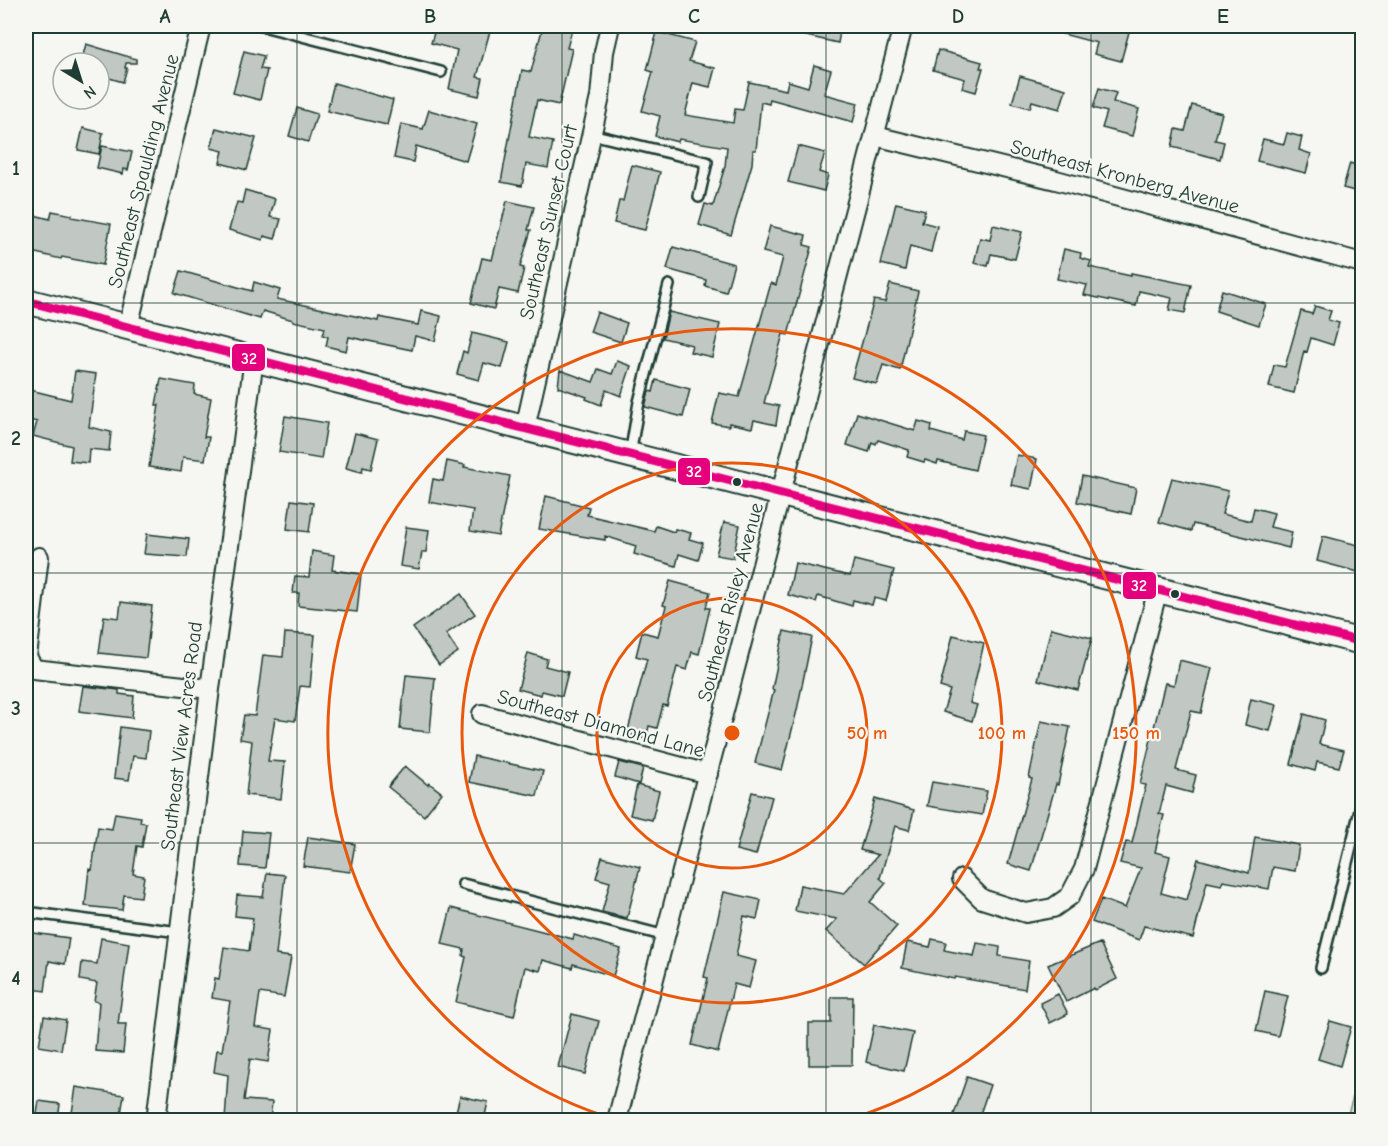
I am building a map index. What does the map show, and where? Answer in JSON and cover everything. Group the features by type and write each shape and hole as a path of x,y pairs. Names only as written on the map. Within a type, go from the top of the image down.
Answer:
{"main road":[{"path":"26,301 1362,642"}],"street":[{"name":"Southeast Spaulding Avenue","path":"128,327 201,26"},
{"name":"Southeast Sunset Court","path":"525,428 600,98 604,52 610,26"},
{"name":"Southeast Risley Avenue","path":"617,1120 903,26"},
{"name":"Southeast Kronberg Avenue","path":"875,136 1056,180 1362,262"},
{"name":"Southeast View Acres Road","path":"156,1120 254,358"},
{"path":"39,557 27,657 34,669 210,689"},
{"path":"962,879 982,899 1026,913 1053,908 1070,896 1084,868 1158,589"},
{"name":"Southeast Diamond Lane","path":"482,714 708,774"}],"lane":[{"path":"263,26 441,72"},
{"path":"591,134 707,162 699,197"},
{"path":"630,454 642,391 669,285"},
{"path":"1321,968 1362,802"},
{"path":"463,884 666,936"},
{"path":"26,912 179,932"}],"shaded area":[{"path":"1362,1067 1362,1120 1346,1120"}],"building":[{"path":"436,26 469,26 490,31 477,77 483,78 479,96 449,89 457,50 431,43"},
{"path":"543,26 573,26 567,48 572,49 559,105 537,100 529,137 553,142 548,168 526,164 522,186 501,182 522,70 531,72"},
{"path":"788,26 841,26 838,43 788,32"},
{"path":"1049,26 1106,26 1129,32 1121,61 1094,54 1097,43 1048,30"},
{"path":"657,32 695,42 689,61 715,68 710,87 693,83 685,115 733,123 735,109 743,110 749,82 786,90 788,81 808,87 814,65 831,70 824,94 858,103 853,122 770,99 769,104 761,102 756,150 753,150 752,164 731,235 699,225 705,204 713,206 725,166 727,147 679,139 678,142 655,136 660,116 642,111 653,72 647,70"},
{"path":"86,44 109,51 84,51"},
{"path":"938,50 982,62 980,68 983,68 976,92 962,88 965,79 933,70"},
{"path":"244,51 264,56 260,69 267,70 260,100 233,93"},
{"path":"111,52 136,59 136,63 126,63 123,82 111,78"},
{"path":"1020,76 1066,89 1060,109 1032,101 1030,108 1012,103"},
{"path":"334,83 393,100 387,125 327,111"},
{"path":"1099,88 1116,93 1113,102 1139,109 1132,136 1102,128 1107,112 1093,108"},
{"path":"1192,105 1222,113 1215,140 1224,142 1220,159 1172,147 1176,129 1185,131"},
{"path":"297,108 317,114 308,142 289,136"},
{"path":"429,110 477,124 466,161 416,146 413,162 394,158 401,124 423,129"},
{"path":"83,128 103,133 99,154 78,150"},
{"path":"216,128 256,138 247,170 220,163 223,151 211,148"},
{"path":"1287,133 1302,137 1299,150 1311,154 1306,173 1257,161 1263,139 1284,144"},
{"path":"102,146 132,152 128,170 124,169 123,174 97,168"},
{"path":"798,146 825,153 819,172 828,175 824,191 788,182"},
{"path":"1350,163 1362,167 1362,193 1343,188"},
{"path":"632,165 660,172 645,230 614,223 619,201 623,201"},
{"path":"245,190 275,199 270,217 281,219 275,239 264,236 263,240 229,230 237,202 242,203"},
{"path":"507,201 534,207 528,230 531,230 520,267 524,268 518,293 499,289 494,309 471,303 482,258 492,260"},
{"path":"896,203 925,210 922,222 937,226 931,252 910,246 905,270 881,264"},
{"path":"52,211 111,224 103,265 27,251 26,213 50,219"},
{"path":"993,225 1022,232 1015,259 991,254 988,266 974,263 980,238 990,240"},
{"path":"770,226 806,235 804,245 812,247 788,335 783,334 764,403 779,406 776,425 754,420 752,428 729,423 729,426 712,423 719,393 739,397 771,283 776,285 783,257 763,252"},
{"path":"673,247 734,264 726,292 705,286 706,280 667,269"},
{"path":"1064,249 1081,253 1080,258 1091,261 1089,267 1191,285 1185,313 1169,310 1172,298 1139,291 1136,306 1084,295 1087,285 1057,279"},
{"path":"181,271 252,291 254,282 280,290 277,299 378,321 379,317 418,325 421,311 441,316 435,341 415,336 412,350 349,337 346,351 326,346 328,337 323,335 325,328 263,311 260,319 174,293"},
{"path":"890,284 918,291 900,370 883,365 877,384 852,378 874,300 885,302"},
{"path":"1222,290 1266,304 1259,325 1216,311"},
{"path":"1315,306 1331,311 1328,320 1339,323 1333,345 1311,338 1307,352 1304,351 1294,393 1269,387 1274,365 1285,367 1301,311 1312,314"},
{"path":"597,312 627,323 621,342 590,332"},
{"path":"669,312 720,324 712,357 690,352 692,345 663,338"},
{"path":"472,333 509,342 502,368 484,363 479,380 457,374 463,351 467,353"},
{"path":"617,361 631,366 621,396 606,390 601,405 586,399 587,397 558,387 560,370 593,382 598,369 612,374"},
{"path":"75,371 96,374 89,427 111,432 109,451 89,449 88,463 70,461 72,446 33,436 37,422 26,419 26,389 71,400"},
{"path":"161,379 195,385 194,394 211,398 204,437 209,437 205,460 183,457 181,472 149,467"},
{"path":"656,380 690,389 683,417 645,407 649,391 653,392"},
{"path":"857,413 915,431 918,421 932,425 931,431 962,440 964,431 983,435 975,470 938,461 937,464 907,457 909,450 878,440 876,444 872,442 869,452 847,445"},
{"path":"285,416 327,423 321,459 279,452"},
{"path":"355,433 378,439 371,469 363,467 362,472 346,468"},
{"path":"1017,455 1037,459 1031,489 1011,485"},
{"path":"447,461 465,465 464,467 510,476 498,536 470,531 473,510 429,502 433,479 443,481"},
{"path":"1082,476 1136,488 1131,514 1077,502"},
{"path":"1172,478 1228,491 1222,514 1251,521 1254,508 1274,513 1270,527 1292,532 1289,548 1193,524 1191,531 1159,522"},
{"path":"546,496 589,507 587,515 654,531 656,526 674,532 675,529 691,533 689,539 703,543 698,560 679,554 676,566 634,554 636,546 605,536 605,540 539,529"},
{"path":"291,500 313,503 309,532 287,529"},
{"path":"724,522 740,525 733,558 716,555"},
{"path":"406,527 429,530 426,552 422,552 419,569 400,566"},
{"path":"147,534 189,539 187,557 144,554"},
{"path":"1323,536 1362,546 1362,573 1317,561"},
{"path":"312,551 334,555 332,570 361,574 357,612 298,606 299,593 293,593 295,576 309,577"},
{"path":"854,560 894,570 886,601 874,598 872,605 853,600 852,606 818,596 816,602 788,595 795,563 850,576"},
{"path":"670,581 710,592 706,608 710,608 699,654 692,652 687,670 677,667 667,706 663,705 657,728 649,726 646,739 627,734 647,659 636,656 642,632 658,636"},
{"path":"461,594 475,614 446,634 458,652 439,665 413,628"},
{"path":"121,602 152,606 146,658 99,653 104,616 119,618"},
{"path":"1051,628 1092,638 1078,690 1038,680"},
{"path":"784,631 812,637 782,770 755,763 774,690 772,689"},
{"path":"285,633 315,635 310,687 300,686 295,721 275,718 268,761 285,762 281,799 246,795 252,741 240,739 244,715 255,716 263,655 283,657"},
{"path":"953,635 984,643 970,703 977,705 972,721 943,712 950,690 940,687"},
{"path":"528,653 547,659 545,666 568,672 562,696 542,691 541,695 518,689"},
{"path":"1179,660 1212,668 1201,713 1191,711 1176,770 1196,775 1192,793 1166,786 1159,814 1164,815 1155,852 1170,856 1161,893 1187,900 1198,859 1249,873 1255,837 1299,845 1295,871 1273,867 1269,889 1223,881 1221,885 1207,882 1193,938 1144,926 1139,940 1092,922 1101,899 1125,908 1141,868 1120,863 1126,842 1132,843 1146,785 1140,784 1165,683 1174,685"},
{"path":"406,675 435,678 430,732 400,729"},
{"path":"83,686 119,690 119,694 134,696 132,718 79,711"},
{"path":"1251,699 1277,705 1270,731 1245,725"},
{"path":"1304,714 1325,720 1319,744 1344,750 1339,767 1317,762 1315,771 1291,764"},
{"path":"1041,721 1070,727 1058,785 1056,784 1031,871 1008,864 1032,779 1029,778"},
{"path":"120,727 149,731 146,758 133,756 129,780 114,778"},
{"path":"474,756 543,771 537,796 469,782"},
{"path":"619,762 643,768 639,784 615,777"},
{"path":"405,766 442,793 424,816 388,787"},
{"path":"932,782 987,791 982,815 927,806"},
{"path":"637,785 659,791 652,820 630,815"},
{"path":"752,792 772,797 756,855 736,850"},
{"path":"875,799 914,810 909,830 895,826 880,878 886,883 870,902 897,926 864,964 826,931 837,919 795,911 800,885 844,894 878,855 860,850"},
{"path":"115,813 141,817 140,822 146,823 142,847 137,846 133,874 144,876 141,897 124,895 122,910 85,906 89,869 92,870 98,827 112,829"},
{"path":"243,831 269,833 265,868 240,866"},
{"path":"308,837 355,844 350,872 303,866"},
{"path":"602,857 640,867 627,918 602,912 610,882 596,878"},
{"path":"267,873 285,875 276,955 291,957 284,997 260,993 255,1027 273,1030 268,1062 250,1059 244,1100 272,1102 270,1120 225,1120 228,1075 214,1072 217,1050 222,1051 230,1001 212,998 215,978 219,979 224,947 249,951 253,918 235,916 237,895 263,897"},
{"path":"724,892 761,900 757,919 744,916 736,956 756,961 749,988 734,984 718,1052 692,1045 708,978 704,977"},
{"path":"451,908 573,939 574,935 621,949 613,976 573,964 572,968 543,960 540,971 525,967 514,1016 456,1002 466,957 463,956 464,949 442,944"},
{"path":"26,932 69,938 65,964 49,961 45,991 26,988"},
{"path":"101,938 129,943 118,1024 126,1024 123,1053 95,1051 99,1002 94,1001 97,983 80,980 82,962 97,964"},
{"path":"932,939 946,942 944,950 974,956 977,943 1000,947 999,956 1029,961 1025,989 955,977 954,979 902,968 907,942 930,947"},
{"path":"1100,943 1117,979 1066,1002 1048,965"},
{"path":"1265,991 1288,996 1278,1036 1256,1031"},
{"path":"1058,994 1068,1014 1050,1023 1040,1003"},
{"path":"831,997 853,997 852,1065 809,1065 809,1023 831,1023"},
{"path":"572,1014 599,1021 585,1074 558,1067"},
{"path":"44,1016 66,1020 61,1050 39,1046"},
{"path":"1330,1021 1351,1027 1340,1066 1318,1059"},
{"path":"874,1025 913,1033 904,1071 866,1062"},
{"path":"967,1077 990,1085 978,1120 952,1120"},
{"path":"76,1087 124,1095 120,1120 72,1113"},
{"path":"460,1096 488,1102 484,1120 454,1120"},
{"path":"39,1101 60,1104 58,1120 36,1120"}],"transit line":[{"name":"32","path":"26,301 1362,642"}]}
